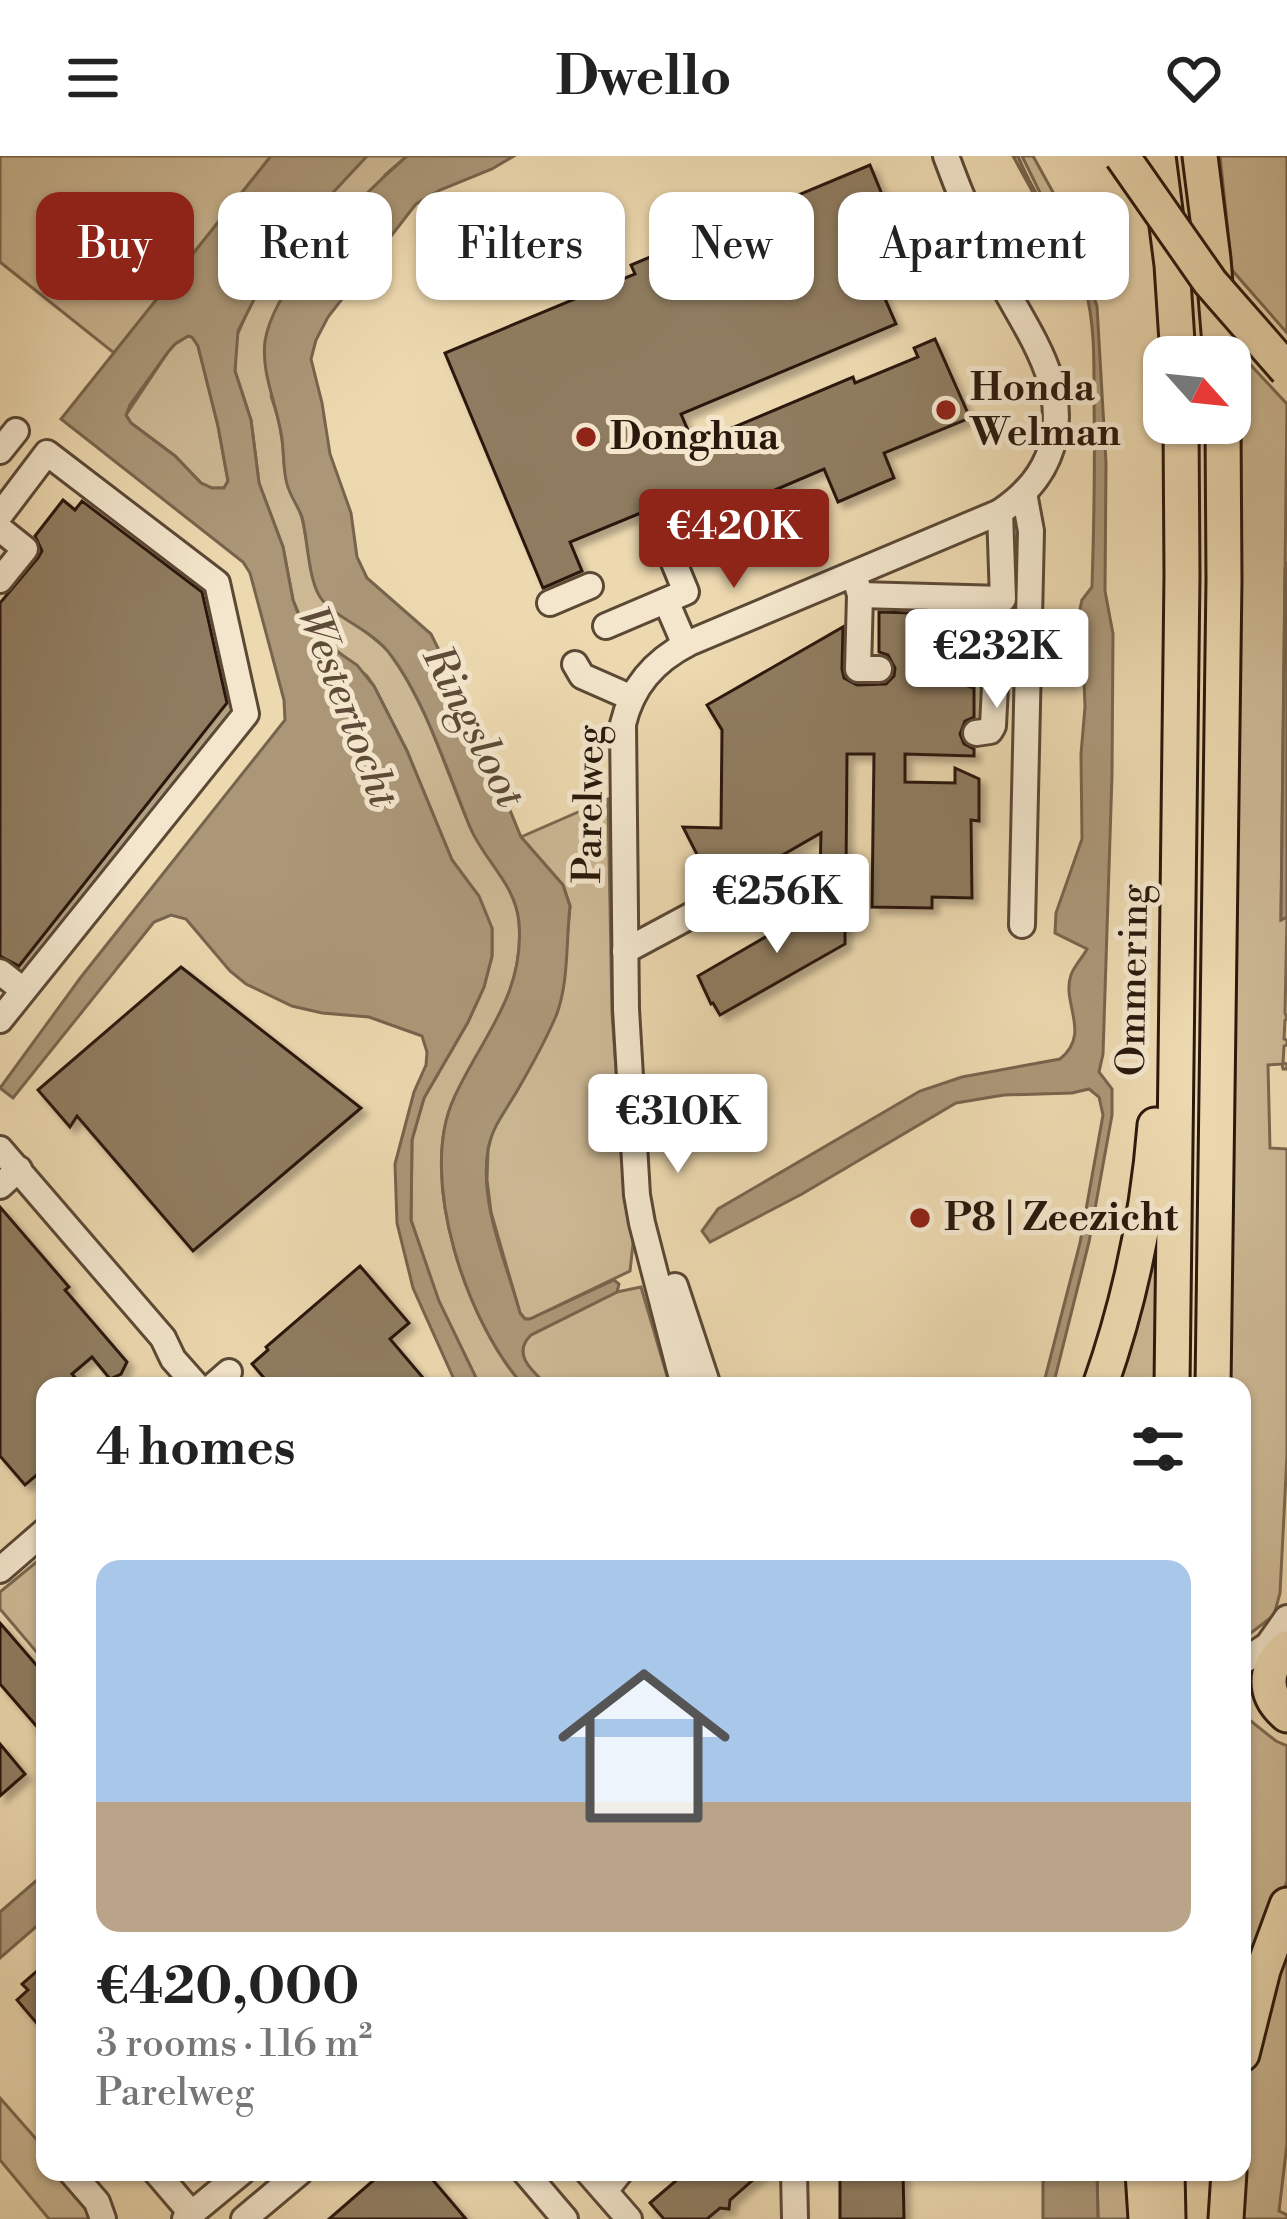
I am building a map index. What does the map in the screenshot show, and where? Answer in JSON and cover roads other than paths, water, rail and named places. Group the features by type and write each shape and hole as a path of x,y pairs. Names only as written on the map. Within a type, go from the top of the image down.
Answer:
{"highway":[{"path":"1122,156 1210,281 1287,370"},
{"path":"1158,156 1177,336"},
{"path":"1200,156 1220,336"},
{"name":"Ommering","path":"1172,1377 1181,444"},
{"path":"1213,1377 1223,444"},
{"path":"1103,1377 1121,1324 1145,1218 1159,1065 1177,951"},
{"path":"1251,2018 1287,1905"},
{"path":"1143,2181 1146,2219"},
{"path":"1167,2181 1168,2219"},
{"path":"1210,2181 1211,2219"},
{"path":"1226,2219 1228,2181"}],"street":[{"name":"Parelweg","path":"682,1377 642,1223 629,1085 625,714 651,668 685,645 857,584 1000,512 1024,494 1042,469 1057,414 1049,370 982,244 946,156"},
{"path":"0,515 47,453 217,583 246,714 0,1019"},
{"path":"1022,925 1031,531 1024,494"},
{"path":"879,669 858,668 857,584 1003,599 1000,512"},
{"path":"0,529 25,549 0,580"},
{"path":"606,626 686,592 668,548 676,544"},
{"path":"550,603 590,586"},
{"path":"976,733 993,726 995,686 981,671 992,598"},
{"path":"666,601 685,645"},
{"path":"575,664 582,676 632,698"},
{"path":"625,951 692,914"},
{"path":"0,972 23,990"},
{"name":"Parelweg","path":"635,1146 705,1377"},
{"path":"0,1149 9,1177 163,1338 213,1377"},
{"path":"163,1338 189,1377"},
{"path":"0,1570 36,1539"},
{"path":"1263,1679 1268,1645 1287,1618"},
{"path":"79,2181 97,2202 103,2219"},
{"path":"163,2181 188,2217 231,2181"},
{"path":"217,2193 242,2219 289,2181"},
{"path":"533,2181 566,2219"},
{"path":"605,2181 623,2217"},
{"path":"794,2181 795,2219"}],"water":[{"path":"271,156 367,156 334,192 242,192"},
{"path":"407,156 514,156 437,192 416,192 416,204 392,235 392,192 369,192"},
{"path":"1013,156 1018,156 1036,192"},
{"name":"Westertocht","path":"218,222 218,300 254,300 238,331 235,371 251,420 259,483 283,547 304,629 357,665 374,686 452,860 479,896 492,928 492,956 484,987 424,1098 412,1140 411,1220 439,1301 476,1377 453,1377 413,1288 397,1223 395,1164 426,1065 422,1036 369,1017 292,1006 246,984 186,919 171,915 154,922 13,1098 0,1088 81,977 285,720 284,700 243,562 61,419 156,300 194,300 194,252","holes":["188,336 198,346 228,481 224,488 201,483 126,415 168,352"]},
{"name":"Ringsloot","path":"281,300 341,300 316,340 311,359 330,454 351,513 357,557 367,578 431,634 472,717 521,837 563,885 570,906 560,1003 543,1045 493,1133 487,1191 495,1232 525,1319 614,1280 619,1284 617,1292 531,1335 523,1356 539,1377 517,1377 484,1327 454,1249 441,1168 444,1131 454,1098 499,1015 515,972 519,948 516,908 470,827 403,672 383,646 334,611 316,589 302,517 286,479 280,427 265,366 265,341"},
{"path":"1088,300 1097,306 1106,463 1105,591 1113,634 1099,1072 1112,1089 1112,1115 1089,1242 1055,1377 1045,1377 1080,1243 1103,1115 1099,1097 1089,1089 956,1103 710,1242 702,1231 718,1209 920,1091 962,1077 1060,1059 1074,1039 1069,986 1087,949 1055,933 1056,913 1082,839 1085,707 1078,617 1092,587"},
{"path":"1287,562 1287,917 1281,920 1285,569"},
{"path":"36,1881 36,1927 0,1958 0,1912"},
{"path":"1043,2181 1097,2181 1098,2219 1043,2219"}],"place":[{"name":"Honda Welman","path":"946,410"},
{"name":"Donghua","path":"586,437"},
{"name":"P8 | Zeezicht","path":"920,1218"}]}
